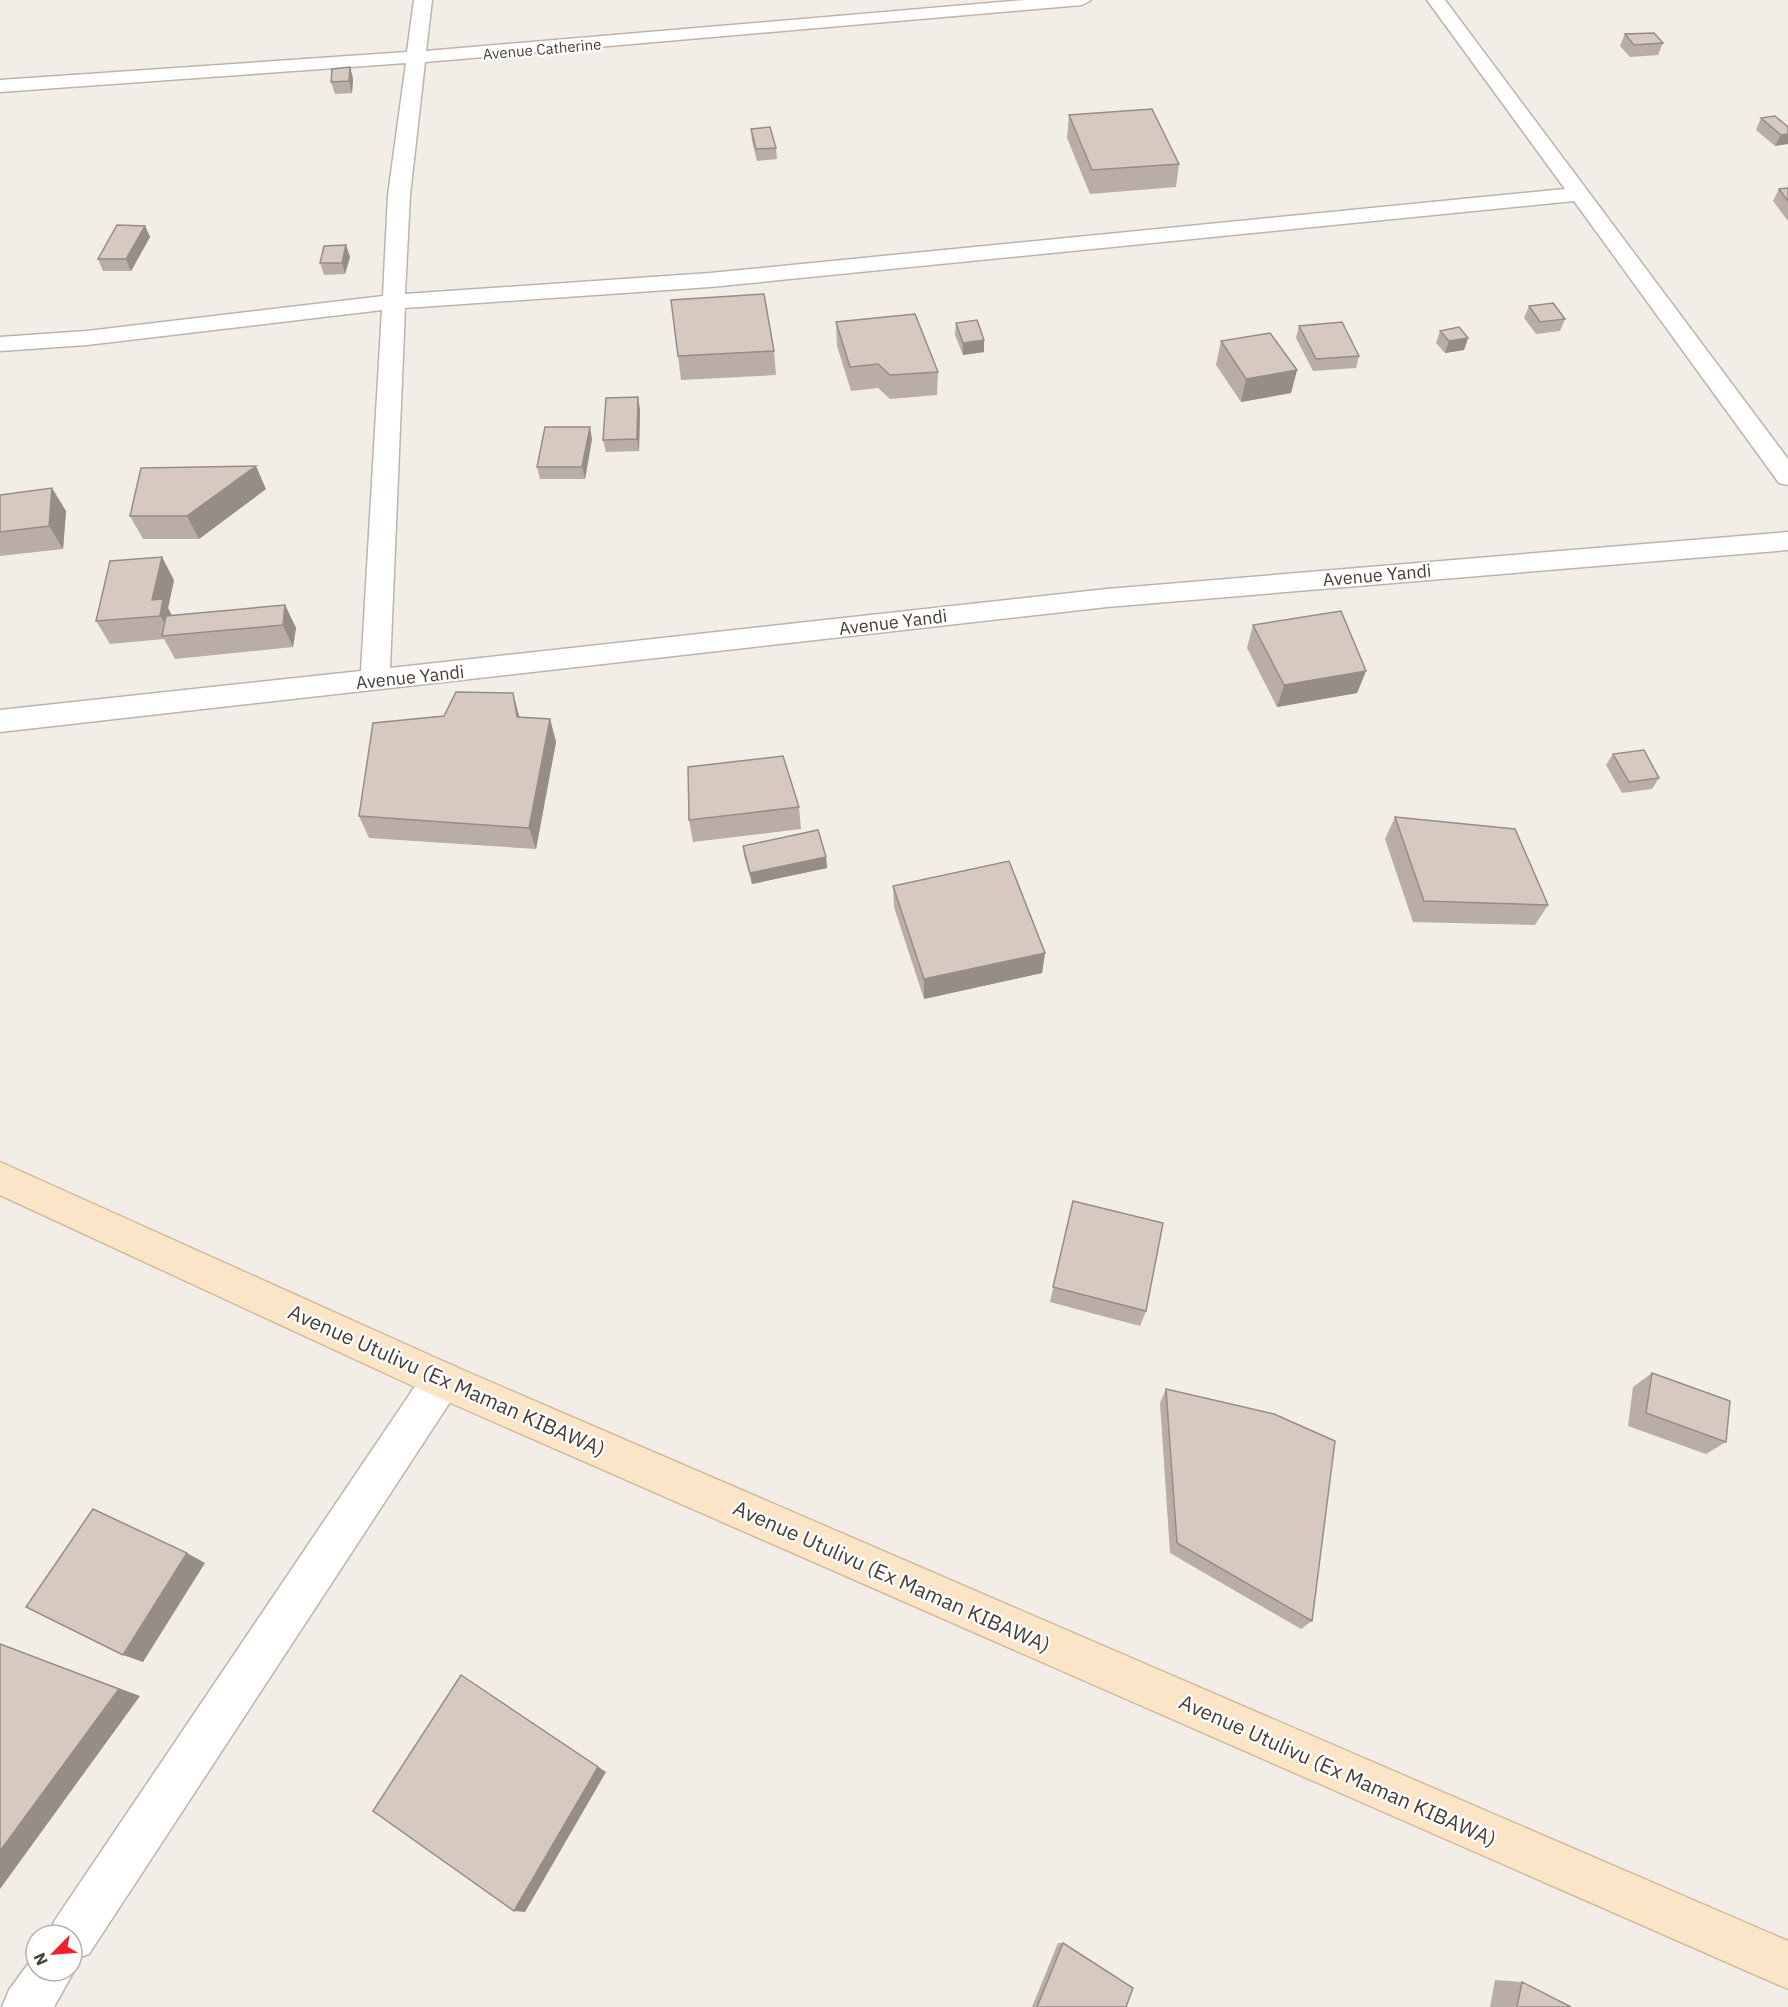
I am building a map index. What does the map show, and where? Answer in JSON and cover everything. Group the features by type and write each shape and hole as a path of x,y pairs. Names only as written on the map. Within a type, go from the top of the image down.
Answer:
{"street":[{"path":"375,681 399,195 423,0"},
{"name":"Avenue Catherine","path":"0,87 416,59 705,36 811,16 1083,0"},
{"path":"1436,0 1788,477"},
{"path":"0,344 87,338 393,302 733,278 1581,194"},
{"name":"Avenue Yandi","path":"0,721 1107,598 1788,541"},
{"name":"Avenue Utulivu (Ex Maman KIBAWA)","path":"0,1178 442,1380 1788,1965"},
{"path":"81,1923 442,1380"},
{"path":"26,2007 42,1983"}],"building":[{"path":"1654,33 1663,43 1634,45 1625,34"},
{"path":"350,67 349,81 331,82 332,69"},
{"path":"1152,109 1179,164 1092,170 1069,115"},
{"path":"1775,116 1788,127 1788,134 1781,135 1761,118"},
{"path":"770,127 776,148 756,149 751,129"},
{"path":"1788,188 1788,201 1779,189"},
{"path":"117,225 145,226 126,259 98,259"},
{"path":"346,245 342,263 320,263 324,246"},
{"path":"764,294 774,351 678,356 671,300"},
{"path":"1553,303 1565,319 1540,322 1529,306"},
{"path":"915,314 938,372 890,375 878,364 850,367 836,322"},
{"path":"977,320 984,340 963,343 956,323"},
{"path":"1342,322 1359,356 1316,359 1299,326"},
{"path":"1459,327 1468,338 1449,341 1440,331"},
{"path":"1270,333 1297,370 1246,379 1221,341"},
{"path":"638,397 637,439 603,440 606,398"},
{"path":"545,427 590,427 582,467 537,467"},
{"path":"256,466 187,516 130,516 141,468"},
{"path":"52,488 49,526 0,532 0,495"},
{"path":"162,557 152,600 163,599 160,616 96,621 110,561"},
{"path":"285,605 283,625 162,636 166,616"},
{"path":"1341,611 1366,671 1284,685 1253,625"},
{"path":"456,692 513,693 517,717 550,719 529,828 359,816 373,723 444,716"},
{"path":"1644,750 1659,778 1629,782 1613,754"},
{"path":"783,756 799,807 689,820 688,767"},
{"path":"1395,817 1515,829 1548,905 1424,901"},
{"path":"818,830 826,857 750,873 743,846"},
{"path":"1009,861 1045,953 924,979 893,886"},
{"path":"1073,1201 1163,1223 1146,1311 1053,1287"},
{"path":"1652,1373 1730,1401 1726,1442 1646,1413"},
{"path":"1166,1389 1274,1414 1335,1441 1312,1621 1177,1543"},
{"path":"93,1509 187,1553 123,1655 26,1607"},
{"path":"0,1644 119,1689 0,1851"},
{"path":"461,1675 598,1767 514,1911 373,1811"},
{"path":"1063,1943 1133,1988 1126,2007 1037,2007"},
{"path":"1522,1982 1571,2007 1517,2007"}]}
